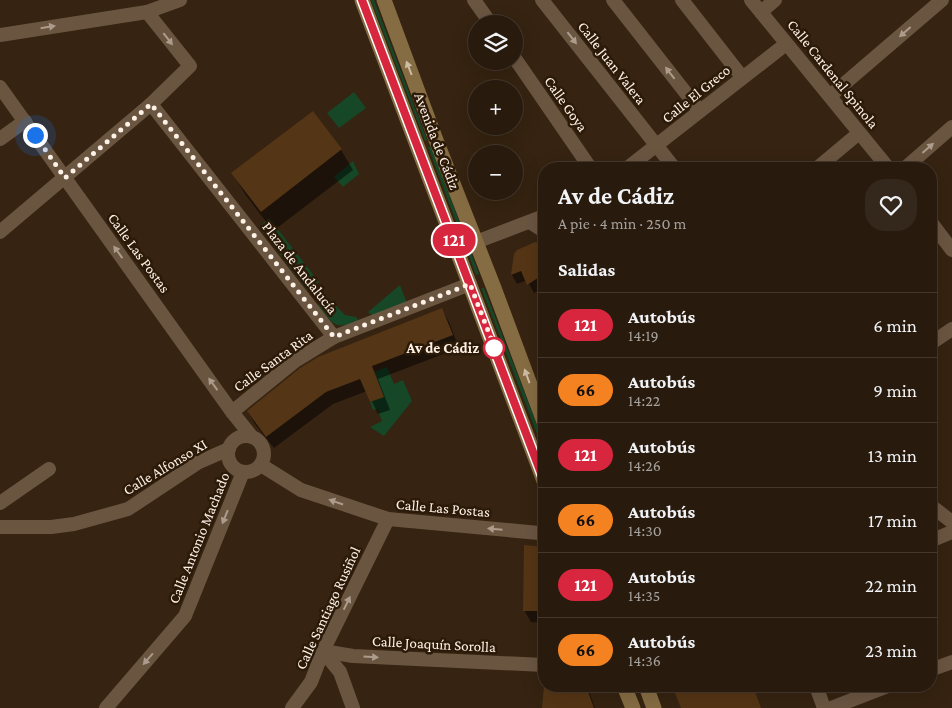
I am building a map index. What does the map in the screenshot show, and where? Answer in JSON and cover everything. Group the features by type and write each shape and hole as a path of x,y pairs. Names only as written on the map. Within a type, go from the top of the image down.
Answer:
{"main road":[{"name":"Avenida de Cádiz","path":"362,0 538,465"},
{"name":"Avenida de Cádiz","path":"384,0 538,406"},
{"path":"626,692 633,708"},
{"path":"648,692 654,708"}],"street":[{"path":"0,35 147,12 180,0"},
{"path":"474,0 485,15"},
{"name":"Calle Juan Valera","path":"542,0 670,162"},
{"path":"613,0 700,111"},
{"path":"682,0 742,77"},
{"name":"Calle Cardenal Spinola","path":"751,0 883,162"},
{"path":"761,12 775,0"},
{"path":"830,96 942,0"},
{"path":"0,232 151,104 190,66 147,12"},
{"name":"Calle El Greco","path":"635,162 786,44"},
{"name":"Calle Goya","path":"523,70 586,162"},
{"name":"Calle Las Postas","path":"0,87 232,412 252,437"},
{"name":"Plaza de Andalucía","path":"151,104 334,337 470,284"},
{"path":"0,139 25,121"},
{"path":"912,162 952,127"},
{"path":"824,162 859,133"},
{"path":"476,242 538,219"},
{"path":"530,222 538,227"},
{"path":"937,241 952,250"},
{"path":"937,339 952,329"},
{"name":"Calle Santa Rita","path":"232,412 295,361 334,337"},
{"path":"252,437 261,443 264,450 264,458 261,465 253,471 243,472 236,470 230,464 228,449 238,438 252,437"},
{"name":"Calle Alfonso XI","path":"0,527 51,527 74,524 128,509 140,503 199,462 228,449"},
{"name":"Calle Las Postas","path":"261,465 301,490 388,519 538,533"},
{"path":"0,503 49,469"},
{"name":"Calle Antonio Machado","path":"106,708 185,616 243,472"},
{"path":"937,510 952,522"},
{"name":"Calle Santiago Rusiñol","path":"292,708 311,682 323,652 388,519"},
{"path":"937,538 952,532"},
{"path":"323,652 340,672 353,708"},
{"name":"Calle Joaquín Sorolla","path":"323,652 353,656 538,665"},
{"path":"937,667 952,662"},
{"path":"818,692 824,708"},
{"path":"831,708 872,692"}],"green space":[{"path":"371,0 374,0 427,140 425,141"},
{"path":"354,92 366,108 339,128 327,113"},
{"path":"428,147 431,147 479,274 476,275"},
{"path":"353,161 359,174 343,187 334,177"},
{"path":"269,218 319,282 308,291 259,227"},
{"path":"400,285 407,303 373,316 368,312"},
{"path":"481,288 484,288 538,428 538,436"},
{"path":"328,298 345,315 356,317 360,322 339,325 331,321 318,305"},
{"path":"387,367 394,384 403,380 412,401 384,436 370,427 382,421 377,409 373,410 370,402 383,397 374,372"}],"building":[{"path":"313,111 342,149 261,212 231,173"},
{"path":"535,242 538,243 538,278 527,285 521,271 511,275 514,254 517,250"},
{"path":"442,308 453,335 372,366 384,397 370,402 360,379 326,392 266,437 247,411 300,368 318,357"},
{"path":"524,545 538,546 538,611 523,611"},
{"path":"543,692 588,692 594,708 542,708"},
{"path":"674,692 755,692 761,708 681,708"}],"bus line":[{"name":"121","path":"362,0 538,465"}],"place":[{"name":"Av de Cádiz","path":"494,348"}],"route":[{"path":"35,135 65,178 151,104 334,337 470,284 497,354 494,348"}]}
